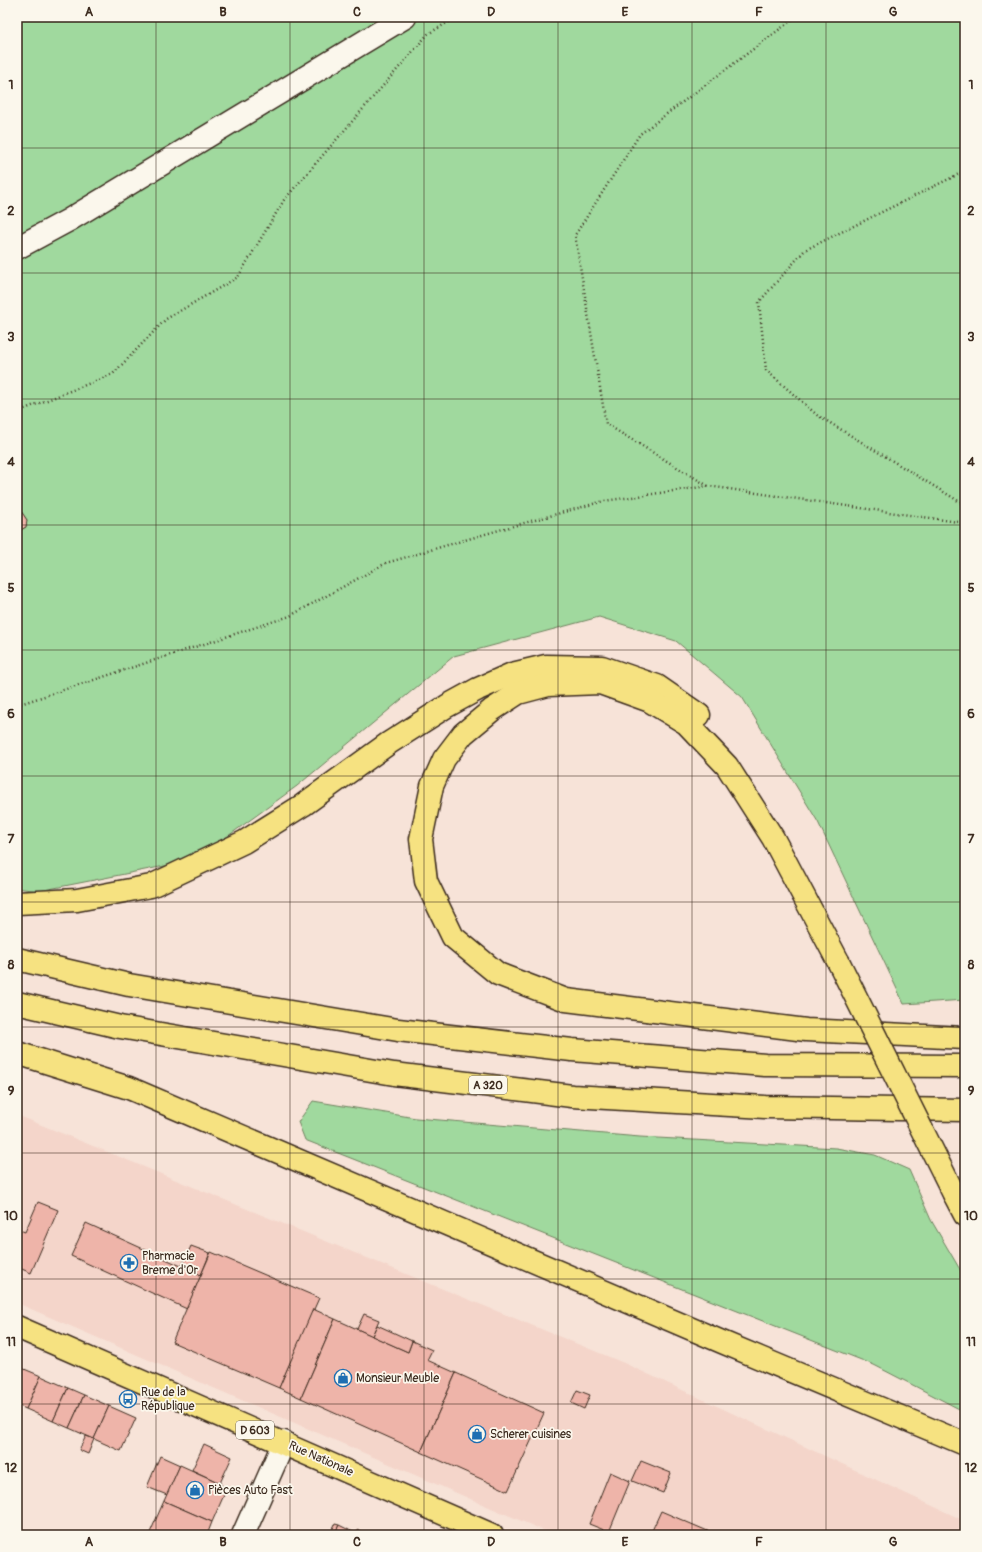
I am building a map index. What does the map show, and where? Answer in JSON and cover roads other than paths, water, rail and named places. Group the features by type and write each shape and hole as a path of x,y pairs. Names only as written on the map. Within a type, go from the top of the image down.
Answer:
{"main road":[{"path":"17,248 69,220 405,17"},
{"path":"17,903 77,900 151,886 244,842 303,805 389,744 478,689 512,674 546,666 602,666 657,686 696,712 737,756 786,830 843,958 959,1191 965,1215"},
{"path":"843,958 773,838 727,766 686,723 650,701 600,683 548,685 518,693 492,710 463,734 444,759 432,786 421,839 426,881 453,937 498,974 566,1000 806,1030 965,1038"},
{"path":"17,959 129,985 398,1030 572,1050 765,1065 965,1066"},
{"name":"A 320","path":"17,1002 120,1027 386,1073 572,1096 765,1107 965,1110"},
{"path":"17,1053 129,1088 707,1336 965,1444"},
{"name":"Rue Nationale","path":"17,1327 284,1442 492,1535"},
{"path":"243,1535 284,1442"}],"place":[{"name":"Pharmacie Breme d'Or","path":"129,1263"},
{"name":"Monsieur Meuble","path":"343,1378"},
{"name":"Rue de la République","path":"128,1399"},
{"name":"Scherer cuisines","path":"477,1434"},
{"name":"Pièces Auto Fast","path":"195,1490"}]}
